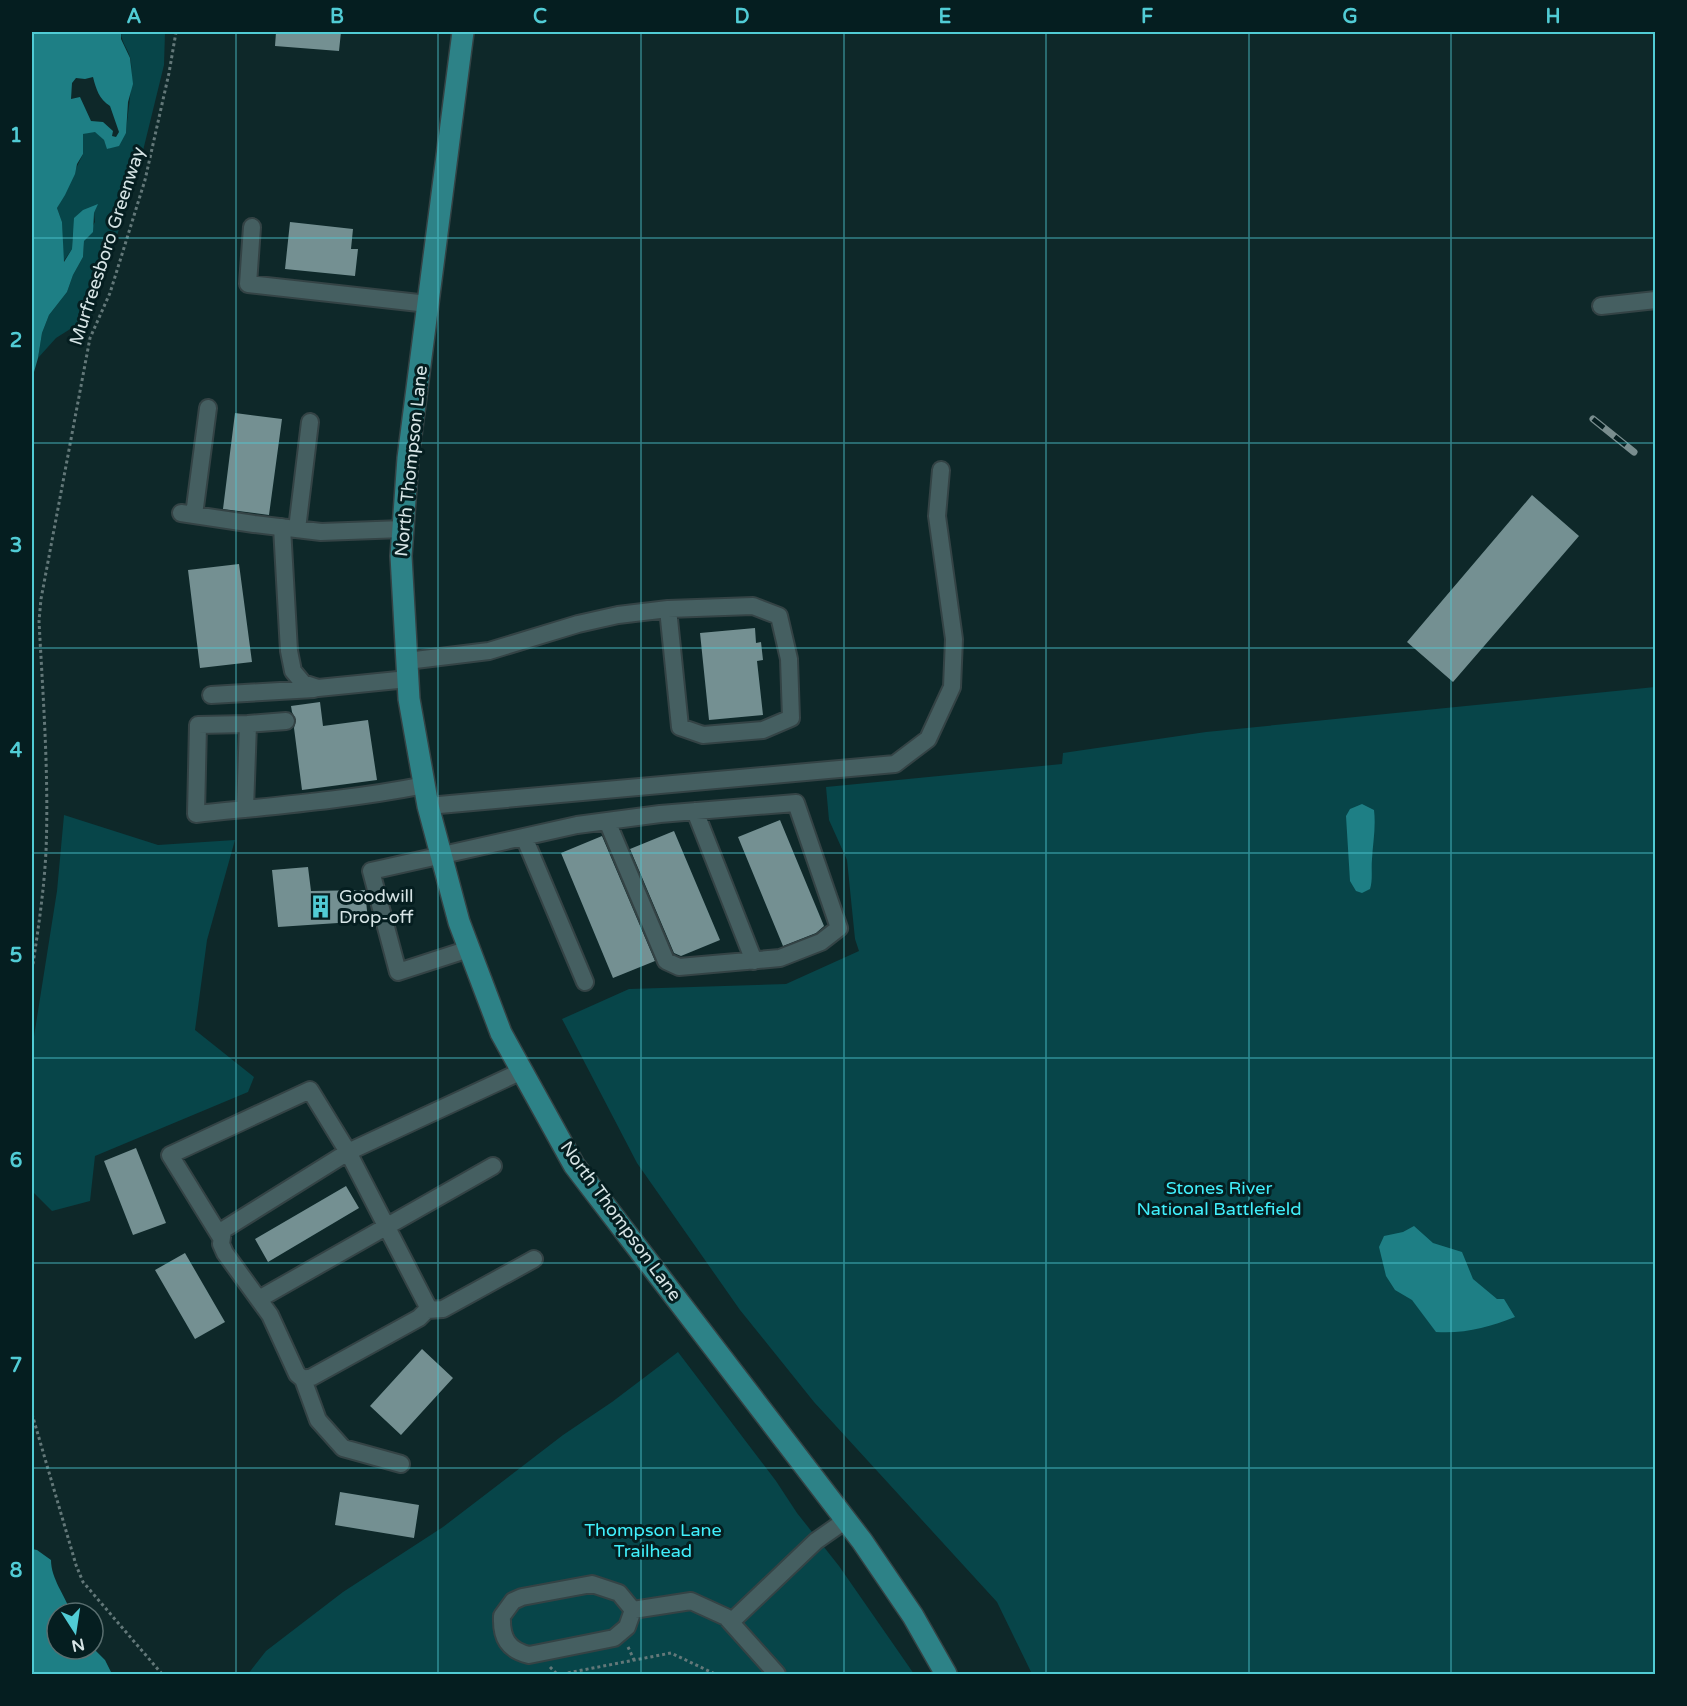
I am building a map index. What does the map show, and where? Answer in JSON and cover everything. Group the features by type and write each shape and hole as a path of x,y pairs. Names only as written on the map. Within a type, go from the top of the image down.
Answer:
{"main road":[{"name":"North Thompson Lane","path":"463,32 408,458 401,556 409,699 428,806 459,922 501,1033 574,1165 846,1520 913,1616 946,1674"}],"lane":[{"path":"252,227 248,284 428,304"},
{"path":"1601,306 1656,300"},
{"path":"208,408 188,514 321,532 403,529"},
{"path":"310,422 290,528 290,651 293,671 303,683 318,688"},
{"path":"428,806 895,764 928,739 952,687 954,639 937,516 941,470"},
{"path":"211,695 318,688 489,651 578,624 618,615 668,609 753,606 779,616 789,660 791,718 763,730 703,735 680,728 668,609"},
{"path":"286,721 198,725 196,814 376,795 425,785"},
{"path":"245,809 248,724"},
{"path":"470,949 398,972 371,872 577,825 607,821 694,812 796,803 839,928 821,942 780,958 679,967 666,961 607,821"},
{"path":"694,812 754,961"},
{"path":"524,837 585,982"},
{"path":"220,1236 230,1224 348,1152 522,1071"},
{"path":"401,1464 343,1448 318,1420 303,1379 297,1374 270,1315 225,1253 220,1236 170,1155 310,1090 348,1152 424,1298 427,1310"},
{"path":"259,1299 493,1166"},
{"path":"303,1379 312,1377 419,1318 427,1310 443,1309 534,1259"},
{"path":"731,1622 816,1541 846,1520"},
{"path":"592,1584 619,1593 633,1611 627,1627 614,1638 529,1655 519,1653 510,1647 501,1628 502,1616 513,1601 522,1597 592,1584"},
{"path":"633,1611 692,1602 726,1617 777,1674"}],"path":[{"name":"Murfreesboro Greenway","path":"32,970 40,919 46,850 46,760 39,621 44,579 90,338 110,293 145,180 176,32"},
{"path":"32,1414 83,1582 162,1674"},
{"path":"562,1674 672,1653 715,1674"}],"green space":[{"path":"121,32 165,32 164,65 139,167 91,316 56,338 38,358 42,333 49,315 67,292 83,257 84,241 95,222 94,213 97,205 73,233 72,249 63,262 62,222 57,208 83,154 82,134 95,131 104,140 108,149 126,133 131,89 131,62"},
{"name":"Stones River National Battlefield","path":"1655,687 1655,1674 1032,1674 997,1602 814,1402 740,1310 637,1163 562,1019 629,989 786,984 859,951 855,939 847,860 829,820 826,787 1062,764 1063,753 1206,732"},
{"path":"64,815 158,845 235,840 207,940 195,1030 254,1077 248,1092 95,1156 90,1201 52,1211 32,1191 32,1049 57,891"},
{"name":"Thompson Lane Trailhead","path":"678,1352 839,1566 914,1674 248,1674 266,1651 343,1592 443,1527 563,1435 612,1402"}],"shaded area":[{"path":"32,32 121,32 121,39 130,58 133,84 128,102 126,133 119,146 107,149 104,140 95,132 83,134 83,154 57,208 62,222 64,262 72,249 74,218 83,210 98,204 94,213 93,232 84,241 83,257 67,292 49,315 42,333 32,379","holes":["93,77 101,97 110,106 119,132 116,137 112,136 113,131 103,122 91,121 80,97 71,99 72,83 76,78"]},
{"path":"1362,804 1374,810 1375,822 1371,885 1370,889 1362,893 1356,891 1350,881 1346,816 1350,809"},
{"path":"1414,1226 1433,1243 1462,1252 1473,1279 1497,1299 1504,1299 1515,1317 1477,1329 1436,1332 1412,1300 1395,1290 1386,1276 1379,1247 1384,1236 1403,1232"},
{"path":"32,1549 51,1560 56,1580 66,1601 45,1601 45,1661 105,1660 112,1674 32,1674"}],"building":[{"path":"276,32 341,32 339,51 275,46"},
{"path":"290,222 353,229 351,249 358,249 355,276 285,269"},
{"path":"235,413 282,419 269,515 223,509"},
{"path":"1532,495 1579,536 1453,682 1407,642"},
{"path":"239,564 252,662 200,668 188,570"},
{"path":"755,628 756,643 761,642 763,660 757,661 763,715 709,720 700,633"},
{"path":"320,702 323,726 368,720 377,780 302,790 294,728 296,720 291,706"},
{"path":"780,820 824,926 816,933 783,946 738,837"},
{"path":"674,831 720,940 681,956 674,953 630,849"},
{"path":"602,836 655,961 613,978 561,853"},
{"name":"Goodwill Drop-off","path":"308,867 311,891 365,890 368,921 278,927 272,870"},
{"path":"136,1148 166,1223 133,1235 104,1161"},
{"path":"346,1186 359,1208 268,1262 255,1239"},
{"path":"185,1253 225,1322 195,1339 155,1270"},
{"path":"422,1349 453,1378 401,1435 370,1406"},
{"path":"340,1492 419,1505 414,1538 335,1525"}],"railway":[{"path":"1593,419 1634,452"}],"place":[{"name":"Goodwill Drop-off","path":"321,906"}]}
